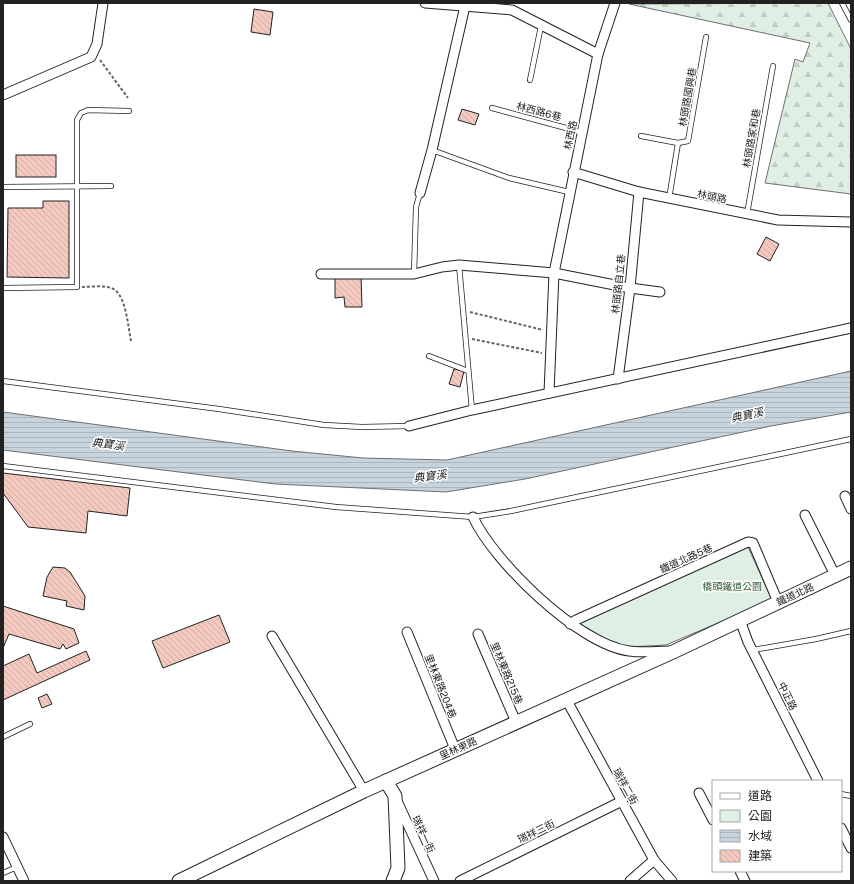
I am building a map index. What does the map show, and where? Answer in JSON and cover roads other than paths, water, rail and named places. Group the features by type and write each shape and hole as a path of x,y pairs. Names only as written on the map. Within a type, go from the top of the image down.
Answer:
{"street":[{"path":"3,94 91,57 97,44 103,3"},
{"path":"425,3 512,10 598,54"},
{"name":"林西路","path":"549,394 554,273 573,172 598,54 615,3"},
{"path":"420,193 432,150 465,6"},
{"name":"林頭路","path":"573,172 639,192 778,220 851,222"},
{"name":"林頭路自立巷","path":"618,379 630,288 639,192"},
{"path":"322,274 414,274 442,267 459,266 554,273 630,288 660,292"},
{"path":"409,426 472,410 851,328"},
{"path":"845,496 851,509"},
{"path":"805,515 835,575"},
{"path":"473,516 478,526 496,550 527,586 570,624 600,641 628,651 675,651"},
{"name":"鐵道北路5巷","path":"570,624 748,542 753,543 778,602"},
{"name":"鐵道北路","path":"740,620 851,568"},
{"name":"中正路","path":"740,620 753,650 818,780"},
{"name":"里林東路","path":"179,881 364,791 675,651 740,620"},
{"name":"里林東路204巷","path":"407,632 455,749"},
{"name":"里林東路215巷","path":"478,634 516,722"},
{"path":"272,636 364,791"},
{"name":"瑞祥二街","path":"566,699 654,860 672,881"},
{"path":"386,781 395,796 398,868 393,881"},
{"path":"699,793 712,818"},
{"name":"瑞祥一街","path":"395,796 434,881"},
{"name":"瑞祥三街","path":"460,881 622,801"},
{"path":"848,836 851,848"},
{"path":"3,837 24,881"},
{"path":"630,881 654,860"},
{"path":"740,872 745,881"}],"lane":[{"path":"842,3 851,20"},
{"path":"530,80 541,26"},
{"name":"林頭路國興巷","path":"678,143 688,141 706,37"},
{"name":"林頭路家和巷","path":"747,214 773,66"},
{"name":"林西路6巷","path":"492,108 582,132"},
{"path":"3,288 77,287 77,120 81,113 88,110 129,111"},
{"path":"641,136 678,143 669,199"},
{"path":"432,150 510,178 569,192"},
{"path":"3,187 111,186"},
{"path":"414,274 416,207 420,193"},
{"path":"459,266 472,410"},
{"path":"429,356 468,371"},
{"path":"3,381 219,409 324,425 362,427 409,426"},
{"path":"3,466 336,507 473,516 511,511 851,439"},
{"path":"753,650 851,631"},
{"path":"3,737 30,724"},
{"path":"3,873 17,867"}],"water":[{"name":"典寶溪","path":"851,371 851,412 771,426 525,479 446,492 275,484 3,450 3,412 292,451 363,458 447,460"}],"park label":[{"name":"橋頭鐵道公園","path":"732,586"}]}
